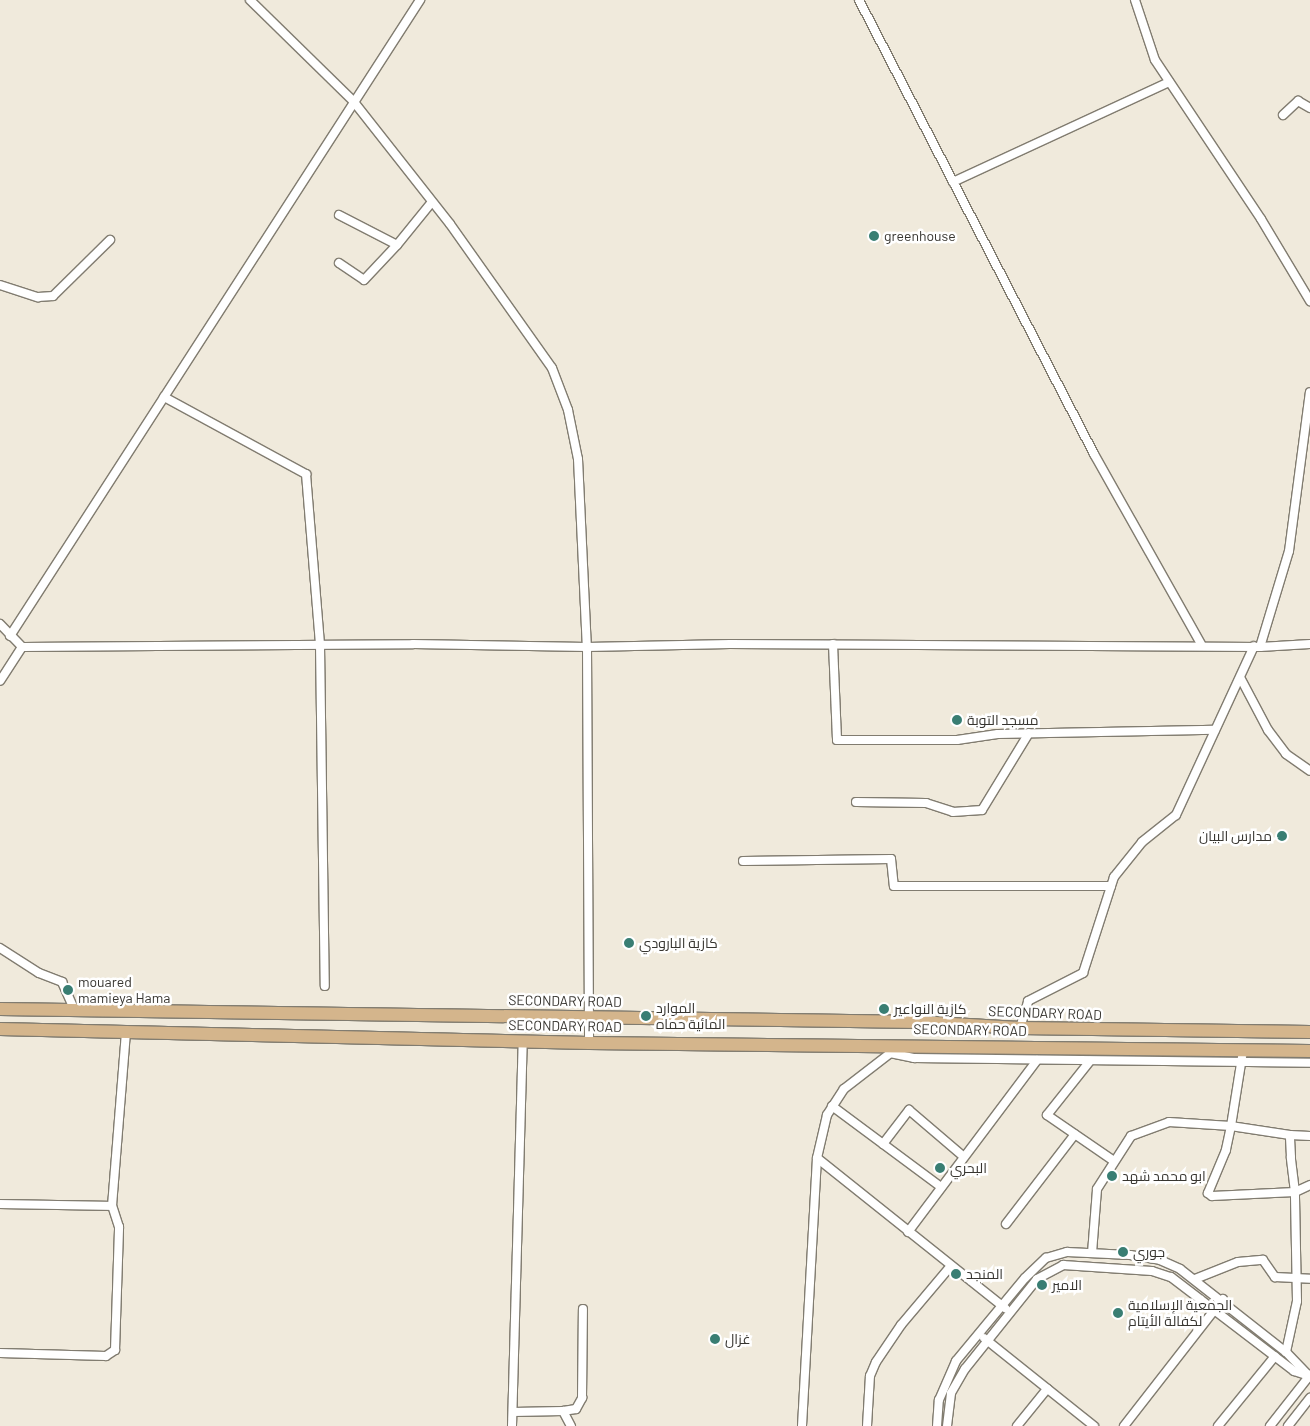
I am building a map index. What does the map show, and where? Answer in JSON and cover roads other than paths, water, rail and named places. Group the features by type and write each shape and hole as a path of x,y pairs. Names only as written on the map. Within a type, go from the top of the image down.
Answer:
{"main road":[{"name":"SECONDARY ROAD","path":"0,1009 919,1022 1020,1028 1310,1032"},
{"name":"SECONDARY ROAD","path":"0,1029 126,1030 589,1043 903,1044 1242,1056 1310,1051"}],"street":[{"path":"250,0 354,102 432,202 552,368 568,410 578,459 587,647 589,1043"},
{"path":"10,636 420,0"},
{"path":"859,0 1094,454 1201,644"},
{"path":"1135,0 1155,60 1261,219 1310,301"},
{"path":"953,182 1169,82"},
{"path":"1283,115 1298,101 1310,108"},
{"path":"340,263 364,280 397,245 432,202"},
{"path":"340,215 397,245"},
{"path":"0,285 38,297 53,296 110,240"},
{"path":"1020,1028 1028,1000 1083,973 1114,877 1142,842 1176,815 1215,730 1257,647 1290,551 1310,392"},
{"path":"164,397 306,474 320,644 325,986"},
{"path":"0,624 22,647 320,644 587,647 833,644 1201,644 1257,647 1310,644"},
{"path":"833,644 837,740 957,740 1029,733 1215,730"},
{"path":"0,681 22,647"},
{"path":"1241,679 1268,730 1286,754 1310,771"},
{"path":"856,802 926,803 953,812 982,810 1029,733"},
{"path":"743,861 891,859 894,886 1111,886"},
{"path":"0,948 39,973 62,982 74,1009"},
{"path":"0,1353 106,1356 115,1350 119,1227 112,1206 126,1030"},
{"path":"512,1426 523,1041"},
{"path":"802,1426 817,1158 827,1115 844,1089 903,1044"},
{"path":"890,1053 914,1058 1090,1061 1242,1056 1310,1063"},
{"path":"1242,1056 1226,1150 1208,1193 1212,1196 1295,1192 1310,1185"},
{"path":"908,1232 1037,1060"},
{"path":"1090,1061 1048,1115 1114,1161"},
{"path":"832,1106 941,1187"},
{"path":"883,1144 909,1110 964,1157"},
{"path":"1092,1253 1097,1188 1131,1136 1169,1122 1231,1126 1290,1135 1310,1136"},
{"path":"1006,1224 1075,1134"},
{"path":"1286,1352 1297,1301 1295,1192 1290,1135"},
{"path":"817,1158 950,1267 1010,1312"},
{"path":"0,1204 112,1206"},
{"path":"937,1426 939,1400 945,1380 979,1333 1046,1258 1066,1252 1160,1260 1195,1279 1286,1352 1310,1376"},
{"path":"1195,1279 1238,1262 1263,1260 1275,1277 1296,1276 1310,1278"},
{"path":"947,1426 951,1393 965,1369 1037,1279 1063,1265 1152,1271 1171,1277 1294,1371 1310,1376"},
{"path":"867,1426 870,1376 876,1362 901,1325 950,1267"},
{"path":"1124,1426 1222,1300"},
{"path":"512,1412 576,1409 582,1398 583,1309"},
{"path":"979,1333 987,1342 1094,1426"},
{"path":"1218,1426 1275,1356"},
{"path":"1270,1426 1310,1376"},
{"path":"1017,1426 1048,1390"},
{"path":"1288,1426 1310,1398"},
{"path":"563,1411 571,1426"}],"place":[{"name":"greenhouse","path":"874,236"},
{"name":"مسجد التوبة","path":"957,720"},
{"name":"مدارس البيان","path":"1282,836"},
{"name":"كازية البارودي","path":"629,943"},
{"name":"mouared mamieya Hama","path":"68,990"},
{"name":"كازية النواعير","path":"884,1009"},
{"name":"الموارد المائية حماه","path":"646,1016"},
{"name":"البحري","path":"940,1168"},
{"name":"ابو محمد شهد","path":"1112,1176"},
{"name":"جوري","path":"1123,1252"},
{"name":"المنجد","path":"956,1274"},
{"name":"الامير","path":"1042,1285"},
{"name":"الجمعية الإسلامية لكفالة الأيتام","path":"1118,1313"},
{"name":"غزال","path":"715,1339"}]}
